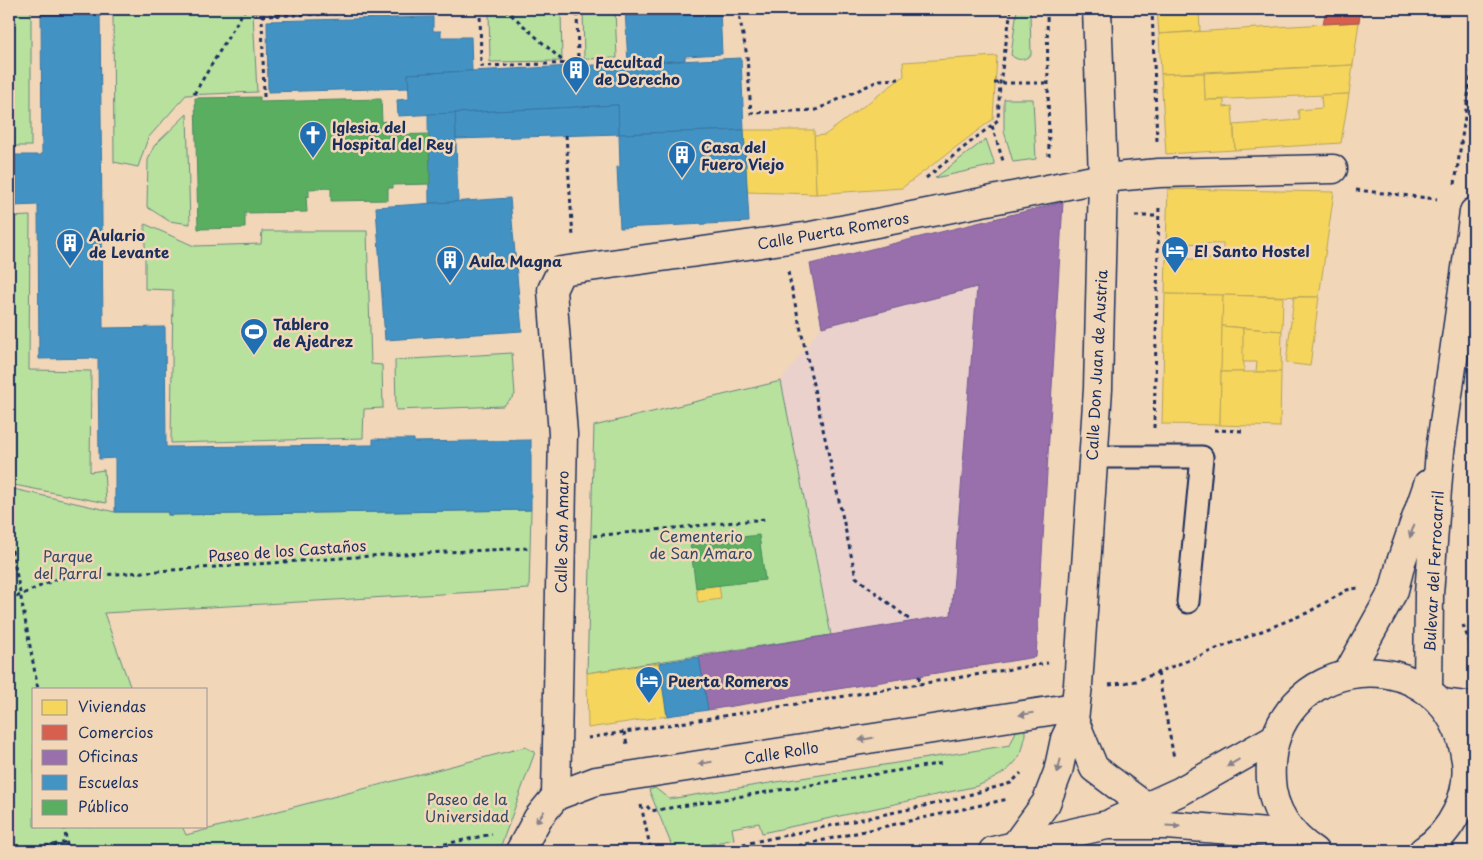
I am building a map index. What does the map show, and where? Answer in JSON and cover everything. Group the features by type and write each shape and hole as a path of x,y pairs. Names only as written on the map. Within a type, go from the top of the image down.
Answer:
{"main road":[{"name":"Calle Don Juan de Austria","path":"1003,849 1046,803 1058,772 1065,739 1070,699 1098,388 1103,178 1097,9"},
{"name":"Calle Puerta Romeros","path":"568,270 780,240 872,224 1013,194 1103,178 1159,173 1333,169"},
{"name":"Bulevar del Ferrocarril","path":"1435,697 1429,594 1440,452 1474,212"},
{"name":"Calle San Amaro","path":"556,796 563,434 552,290 568,270"},
{"name":"Bulevar del Ferrocarril","path":"1348,673 1394,590 1401,562 1440,452"},
{"path":"1304,845 1277,808 1271,789 1270,764 1275,738 1280,726 1298,701 1321,684 1348,673 1376,671 1395,675 1435,697 1474,707"},
{"path":"1423,851 1444,833 1467,802 1464,746 1456,724 1435,697"},
{"name":"Calle Don Juan de Austria","path":"1070,699 1094,768 1146,807"},
{"name":"Calle Rollo","path":"556,796 596,781 633,774 1070,699"},
{"path":"1003,849 1107,825 1212,775 1275,738"},
{"path":"520,851 538,818 556,796"},
{"path":"1107,825 1167,825 1304,845"}],"lane":[{"path":"1093,457 1202,457 1188,602"}],"path":[{"path":"194,94 245,9"},
{"path":"340,13 341,9"},
{"path":"264,97 262,16 474,9"},
{"path":"480,9 481,66 566,65 578,63 576,9"},
{"path":"505,9 566,65"},
{"path":"738,9 747,56 751,113 816,110 880,80 900,79"},
{"path":"923,181 998,120 1000,83 1011,9"},
{"path":"1047,9 1049,188"},
{"path":"1146,428 1154,428 1159,173 1152,9"},
{"path":"994,83 1048,83"},
{"path":"992,126 1013,194"},
{"path":"566,135 568,270"},
{"path":"1333,169 1343,188 1437,199"},
{"path":"780,240 856,577 911,621"},
{"name":"Paseo de los Castaños","path":"9,600 20,597 59,578 561,542 766,519"},
{"path":"9,534 38,688"},
{"path":"9,555 13,558"},
{"path":"557,743 920,685 1054,661 1070,699 1107,685 1136,681 1307,613 1347,590 1366,586 1394,590"},
{"path":"1429,594 1448,599 1458,609 1474,654"},
{"path":"919,676 920,685"},
{"path":"711,851 943,802 996,788 1011,783 1024,767"},
{"path":"638,795 651,851"},
{"path":"775,851 1013,797"},
{"path":"64,828 68,851"},
{"path":"413,851 500,833 423,851"},
{"path":"22,851 67,842"}],"shaded area":[{"path":"1063,202 1036,657 708,710 831,635 781,381 821,327 810,264"}],"green space":[{"path":"9,9 31,9 31,146 9,146"},
{"path":"113,9 318,10 253,13 257,92 186,95 148,138 138,167 114,162"},
{"path":"489,9 561,9 562,61 490,62"},
{"path":"583,9 615,9 617,58 584,59"},
{"path":"1017,9 1030,9 1031,55 1021,59 1011,55"},
{"path":"1004,99 1033,99 1036,159 1013,162 1004,131"},
{"path":"187,114 190,224 169,221 147,207 148,160 154,146"},
{"path":"986,139 995,165 935,178"},
{"path":"30,216 29,370 91,371 90,472 104,470 106,503 9,484 9,217"},
{"path":"145,224 194,246 261,244 262,231 367,231 371,364 382,365 383,408 364,409 363,438 171,443 173,290 145,289"},
{"path":"512,353 515,395 503,406 396,410 395,360"},
{"name":"Cementerio de San Amaro","path":"781,381 831,635 587,673 594,426"},
{"name":"Parque del Parral","path":"9,488 115,512 168,512 168,515 531,510 529,589 104,613 131,688 32,688 32,828 183,828 186,835 525,747 535,752 499,851 9,851"},
{"path":"1017,729 1025,729 1022,751 1017,759 1004,772 977,786 762,833 759,823 732,828 734,839 679,851 674,851 649,790 655,788 669,799 1010,745"}],"building: Viviendas":[{"path":"1157,9 1199,9 1200,31 1159,34"},
{"path":"1359,22 1353,65 1161,74 1159,34"},
{"path":"997,56 993,119 902,188 816,194 814,136 825,135 904,76 903,62"},
{"path":"1353,65 1349,94 1205,100 1204,73"},
{"path":"1204,73 1205,100 1224,100 1224,107 1232,106 1235,150 1166,154 1161,74"},
{"path":"1349,94 1341,143 1235,150 1234,125 1300,120 1298,110 1322,108 1321,95"},
{"path":"744,130 814,130 816,194 747,192"},
{"path":"1168,189 1334,192 1319,297 1165,294 1166,259 1223,259 1223,244 1166,243"},
{"path":"1165,294 1223,295 1220,425 1162,424"},
{"path":"1223,295 1283,297 1282,331 1222,326"},
{"path":"1294,297 1319,297 1310,366 1286,363"},
{"path":"1222,326 1243,328 1244,372 1221,372"},
{"path":"1243,328 1282,331 1281,372 1256,372 1257,362 1243,362"},
{"path":"1221,372 1281,372 1280,427 1220,425"},
{"path":"719,585 721,599 698,602 696,588"},
{"path":"659,663 667,716 588,728 587,673"}],"building: Comercios":[{"path":"1326,9 1361,9 1359,22 1323,24"}],"building: Oficinas":[{"path":"1063,202 1036,657 708,710 699,657 951,615 977,287 822,327 810,264"}],"building: Escuelas":[{"name":"Aulario de Levante","path":"41,9 100,9 103,328 165,327 166,447 373,445 373,439 414,439 414,442 531,440 531,510 168,515 168,512 115,512 115,458 99,459 98,358 39,359 38,205 12,206 11,155 42,155"},
{"path":"625,9 720,9 722,54 685,56 685,60 628,64"},
{"path":"433,17 433,31 441,31 441,37 471,37 472,71 408,74 409,88 268,92 267,21"},
{"name":"Facultad de Derecho","path":"741,58 744,130 619,134 618,105 398,116 397,100 409,99 408,74"},
{"path":"618,105 619,134 456,139 455,113"},
{"path":"455,113 458,202 429,203 428,114"},
{"name":"Casa del Fuero Viejo","path":"744,130 749,222 620,228 617,167 620,167 619,134"},
{"name":"Aula Magna","path":"510,198 522,331 385,340 376,207"},
{"path":"699,657 708,710 667,716 659,663"}],"building: Público":[{"name":"Iglesia del Hospital del Rey","path":"260,97 260,102 381,99 382,122 385,121 385,131 388,131 388,135 429,134 430,184 393,185 393,188 388,188 388,200 331,201 331,188 309,189 309,197 306,196 307,212 245,213 245,228 198,229 195,98"},
{"path":"759,535 765,580 696,588 690,543"}],"place":[{"name":"Facultad de Derecho","path":"576,94"},
{"name":"Iglesia del Hospital del Rey","path":"313,159"},
{"name":"Casa del Fuero Viejo","path":"682,179"},
{"name":"Aulario de Levante","path":"70,267"},
{"name":"El Santo Hostel","path":"1175,274"},
{"name":"Aula Magna","path":"450,284"},
{"name":"Tablero de Ajedrez","path":"254,356"},
{"name":"Puerta Romeros","path":"649,704"}],"park label":[{"name":"Paseo de la Universidad","path":"467,806"}]}
